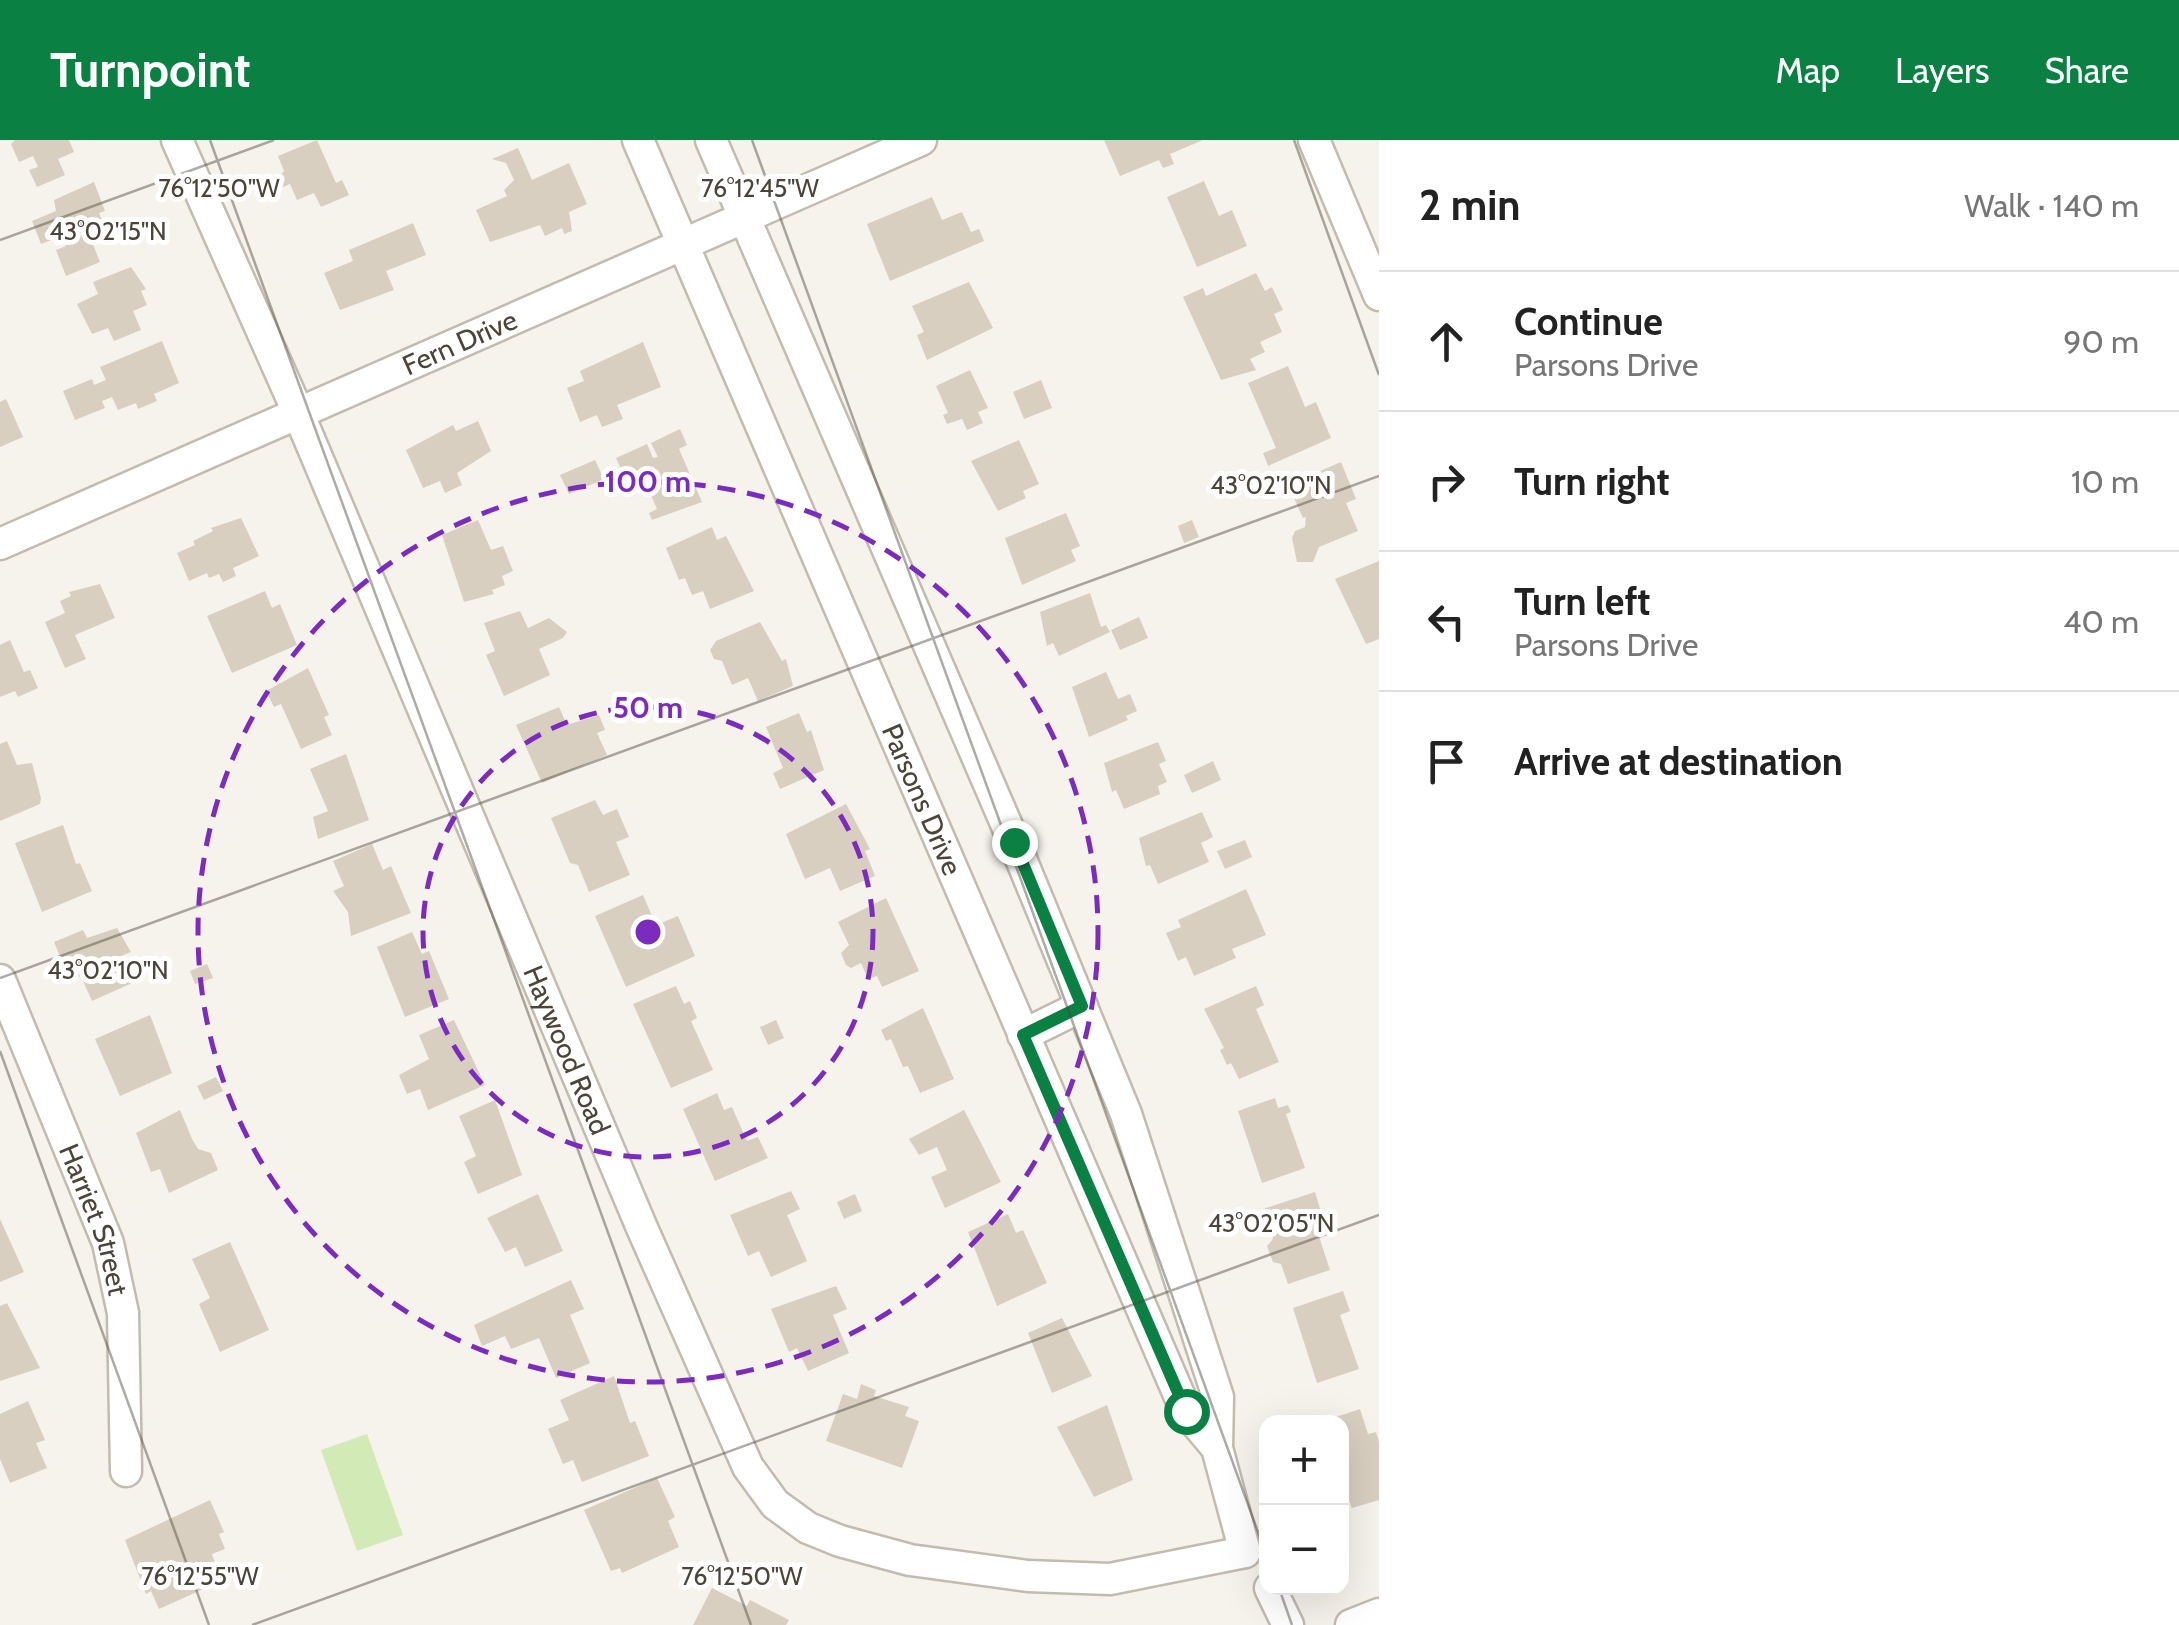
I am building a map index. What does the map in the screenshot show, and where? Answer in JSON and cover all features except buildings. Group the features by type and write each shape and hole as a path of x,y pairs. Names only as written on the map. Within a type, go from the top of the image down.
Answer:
{"street":[{"name":"Haywood Road","path":"177,140 297,410 642,1228 748,1467 775,1504 808,1528 840,1541 910,1560 1028,1576 1110,1579 1237,1550 1245,1552"},
{"name":"Parsons Drive","path":"638,140 1186,1411 1217,1448"},
{"name":"Parsons Drive","path":"712,140 1126,1114 1218,1397 1217,1448 1245,1552 1259,1568"},
{"name":"Fern Drive","path":"0,544 297,410 920,140"},
{"path":"1314,140 1379,296"},
{"name":"Harriet Street","path":"0,982 108,1244 123,1314 126,1471"},
{"path":"1023,1035 1082,1006"},
{"name":"Parsons Drive","path":"1273,1595 1288,1625"},
{"path":"1351,1625 1379,1614"}],"green space":[{"path":"367,1434 403,1535 357,1551 321,1450"}],"route":[{"path":"1014,842 1082,1006 1023,1035 1186,1411"}]}
